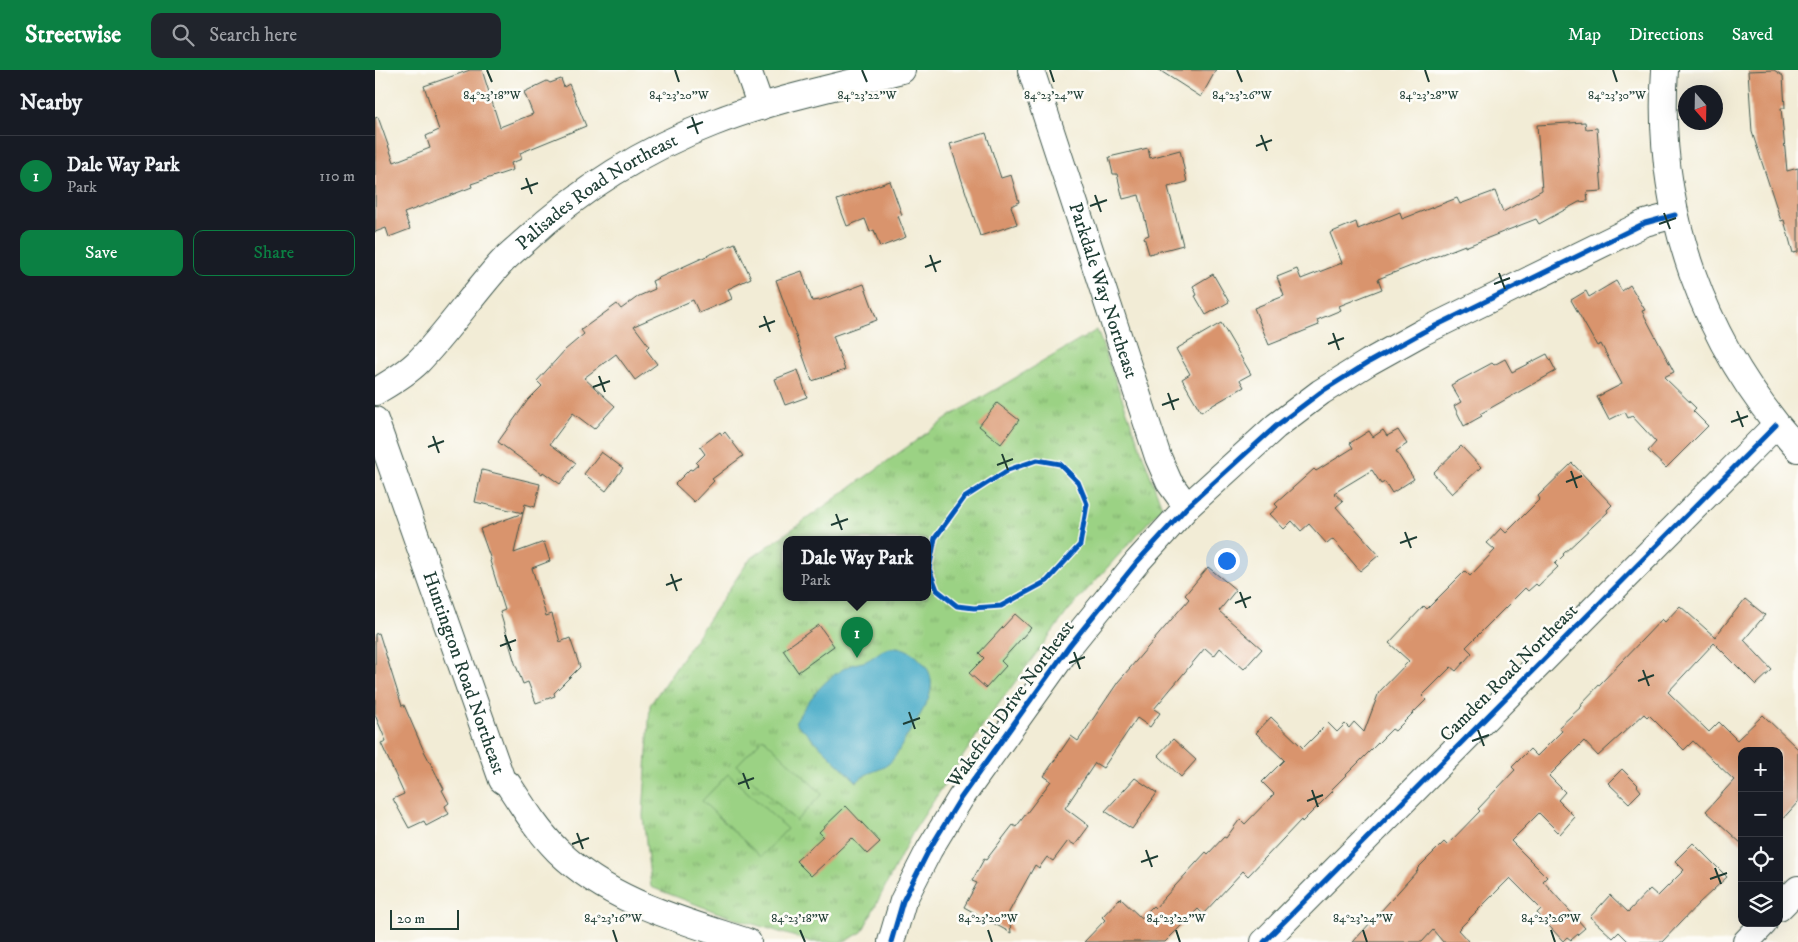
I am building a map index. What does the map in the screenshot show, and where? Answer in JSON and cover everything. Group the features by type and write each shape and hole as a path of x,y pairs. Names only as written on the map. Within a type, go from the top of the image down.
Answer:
{"street":[{"path":"748,70 761,107"},
{"name":"Palisades Road Northeast","path":"375,392 393,382 418,362 501,263 538,228 578,196 621,168 666,144 712,123 761,107 903,70"},
{"name":"Parkdale Way Northeast","path":"1031,70 1158,457 1169,482 1187,508"},
{"path":"1665,70 1663,95 1665,156 1675,215 1691,271 1712,323 1740,373 1776,425 1798,449"},
{"name":"Wakefield Drive Northeast","path":"891,942 903,902 929,850 960,799 1070,645 1137,562 1187,508 1276,426 1321,392 1369,362 1423,332 1645,223 1675,215"},
{"name":"Huntington Road Northeast","path":"375,420 503,780 508,784 534,823 559,851 585,873 625,898 658,912 748,942"},
{"name":"Camden Road Northeast","path":"1264,942 1776,425"},
{"path":"1783,904 1798,889"},
{"path":"1746,942 1760,927"}],"green space":[{"path":"1097,330 1162,507 1068,611 989,717 913,832 862,932 844,942 812,942 724,915 651,887 643,816 650,705 749,560 952,415"},
{"path":"763,738 822,794 796,821 737,765"},
{"path":"728,774 787,829 761,857 702,801"}],"water":[{"path":"897,647 911,652 923,663 929,672 931,690 928,700 893,759 883,768 865,775 857,782 795,722 812,697 834,675 851,665 866,661 883,650"}],"building":[{"path":"470,70 482,70 500,127 533,114 524,92 547,81 550,83 561,79 564,87 569,84 586,126 520,153 522,159 511,163 513,170 471,184 472,187 404,213 410,229 389,237 386,228 375,232 375,118 378,117 394,162 430,148 426,136 439,130 424,86"},
{"path":"1159,70 1216,70 1201,97"},
{"path":"1774,70 1783,76 1785,108 1781,108 1787,171 1798,168 1798,252 1793,253 1784,220 1781,221 1752,132 1748,71"},
{"path":"1585,122 1586,129 1597,128 1602,191 1587,192 1588,201 1579,202 1539,224 1536,219 1378,279 1382,289 1339,306 1341,310 1317,320 1319,325 1269,345 1254,308 1284,296 1277,277 1297,269 1301,279 1342,263 1330,233 1356,222 1358,229 1400,212 1402,219 1457,198 1460,204 1495,191 1503,212 1542,190 1537,125"},
{"path":"986,133 1001,178 1011,175 1019,202 1011,206 1017,224 980,236 950,144"},
{"path":"1148,148 1150,158 1180,150 1187,182 1168,187 1183,245 1149,254 1144,237 1149,235 1139,195 1123,199 1117,174 1113,174 1109,157"},
{"path":"890,181 902,215 898,216 906,237 880,247 874,230 870,232 865,219 847,226 837,200"},
{"path":"735,243 751,278 728,289 732,299 699,313 693,300 634,326 649,346 646,349 657,364 635,380 616,354 584,378 615,406 594,429 573,413 550,444 576,463 560,484 543,472 542,474 498,442 528,400 542,386 537,381 565,350 584,334 581,330 617,304 621,309 639,296 655,289 652,281"},
{"path":"802,271 812,301 820,300 864,284 877,320 833,336 845,370 812,381 776,280"},
{"path":"1213,274 1229,302 1206,315 1195,296 1197,295 1193,286"},
{"path":"1616,281 1622,291 1630,285 1645,310 1642,311 1674,372 1664,377 1696,408 1693,411 1708,426 1666,468 1648,451 1656,442 1632,416 1628,418 1625,412 1609,420 1597,397 1622,384 1601,344 1597,346 1571,300 1586,291 1589,297"},
{"path":"1221,323 1251,374 1240,380 1244,387 1201,412 1182,379 1190,374 1176,349"},
{"path":"1547,354 1556,371 1480,414 1482,416 1464,426 1454,406 1461,402 1451,385 1492,363 1494,365 1505,359 1512,372"},
{"path":"798,370 807,397 785,405 775,379"},
{"path":"997,403 1019,420 1001,444 979,426"},
{"path":"1383,430 1387,436 1398,430 1407,444 1396,451 1414,479 1392,493 1385,482 1381,484 1372,470 1334,493 1343,501 1336,507 1379,555 1360,571 1333,539 1327,544 1309,524 1301,531 1292,521 1284,529 1270,514 1278,507 1275,504 1314,469 1316,471 1353,448 1350,443 1369,431 1373,437"},
{"path":"720,432 722,435 725,432 743,456 712,479 714,481 694,502 675,484 690,469 692,470 698,465 696,463 705,454 700,447"},
{"path":"1461,446 1481,467 1452,494 1433,473"},
{"path":"601,452 623,468 606,491 584,474"},
{"path":"1572,463 1612,505 1607,510 1608,512 1563,554 1555,564 1558,567 1538,586 1536,584 1528,591 1525,588 1466,647 1472,653 1456,671 1451,667 1422,696 1426,700 1395,731 1392,729 1248,876 1243,871 1203,914 1198,909 1165,942 1084,942 1105,920 1102,917 1120,898 1141,918 1153,906 1155,908 1206,852 1208,854 1224,837 1226,838 1240,819 1245,824 1274,794 1262,782 1284,760 1256,733 1271,717 1303,748 1328,723 1337,732 1345,724 1349,728 1354,722 1364,732 1379,692 1409,661 1389,643 1424,606 1427,609 1465,571 1470,576 1495,550 1487,543 1501,528 1506,533 1540,499 1538,496"},
{"path":"482,470 540,484 535,507 525,504 523,513 475,502"},
{"path":"523,513 514,553 544,542 550,561 532,568 546,616 552,614 560,642 570,638 580,667 554,693 555,696 536,703 528,682 523,684 515,663 500,612 505,610 480,529"},
{"path":"1208,567 1236,590 1219,611 1262,649 1244,669 1220,648 1214,656 1205,648 1154,709 1160,713 1150,727 1137,718 1103,768 1095,763 1065,808 1089,826 1075,845 1068,841 1053,861 1047,857 1039,868 1035,865 1009,912 1011,933 964,907 977,883 972,881 984,859 986,860 1013,825 1016,827 1051,781 1044,776 1071,736 1078,741 1118,682 1189,599 1185,595"},
{"path":"1745,599 1765,615 1744,640 1772,670 1756,685 1714,643 1668,692 1709,732 1719,722 1737,740 1763,715 1798,749 1798,802 1783,819 1783,747 1738,747 1738,840 1706,811 1734,780 1693,741 1684,750 1649,715 1647,717 1644,714 1598,756 1584,741 1549,776 1565,792 1558,800 1575,817 1560,834 1539,813 1511,841 1547,877 1543,881 1585,928 1571,940 1567,937 1563,941 1537,913 1541,909 1510,878 1458,930 1469,942 1443,942 1433,930 1422,942 1353,942 1417,869 1444,842 1447,845 1480,811 1478,809 1515,770 1512,767 1530,749 1537,756 1562,731 1559,727 1582,706 1581,704 1662,619 1665,622 1680,606 1715,637"},
{"path":"1015,614 1031,628 1001,661 1006,666 986,688 969,673 984,658 979,653"},
{"path":"819,625 834,646 798,672 783,650"},
{"path":"379,633 402,706 404,705 449,803 445,806 449,814 426,826 424,821 409,828 393,799 404,794 381,743 386,741 375,715 375,634"},
{"path":"1173,739 1196,760 1181,777 1158,755"},
{"path":"1622,769 1638,785 1641,791 1629,803 1608,783"},
{"path":"1135,778 1157,793 1132,829 1105,811"},
{"path":"846,806 880,842 867,854 852,838 811,876 796,861 823,836 819,832"},
{"path":"1693,843 1727,877 1662,942 1629,942 1619,932 1613,938 1590,917 1610,895 1628,912 1650,889 1658,896 1684,870 1675,861"}],"cycle path":[{"path":"891,942 903,901 929,850 960,799 1070,645 1137,562 1187,507 1276,426 1321,392 1369,362 1423,332 1645,223 1675,215"},
{"path":"1264,942 1776,425"},
{"path":"931,574 937,590 957,606 974,608 1001,606 1047,581 1080,545 1087,504 1078,482 1060,464 1037,460"},
{"path":"931,559 935,538 964,498 1008,470 1037,460"}],"place":[{"name":"Dale Way Park","path":"857,658"}]}
